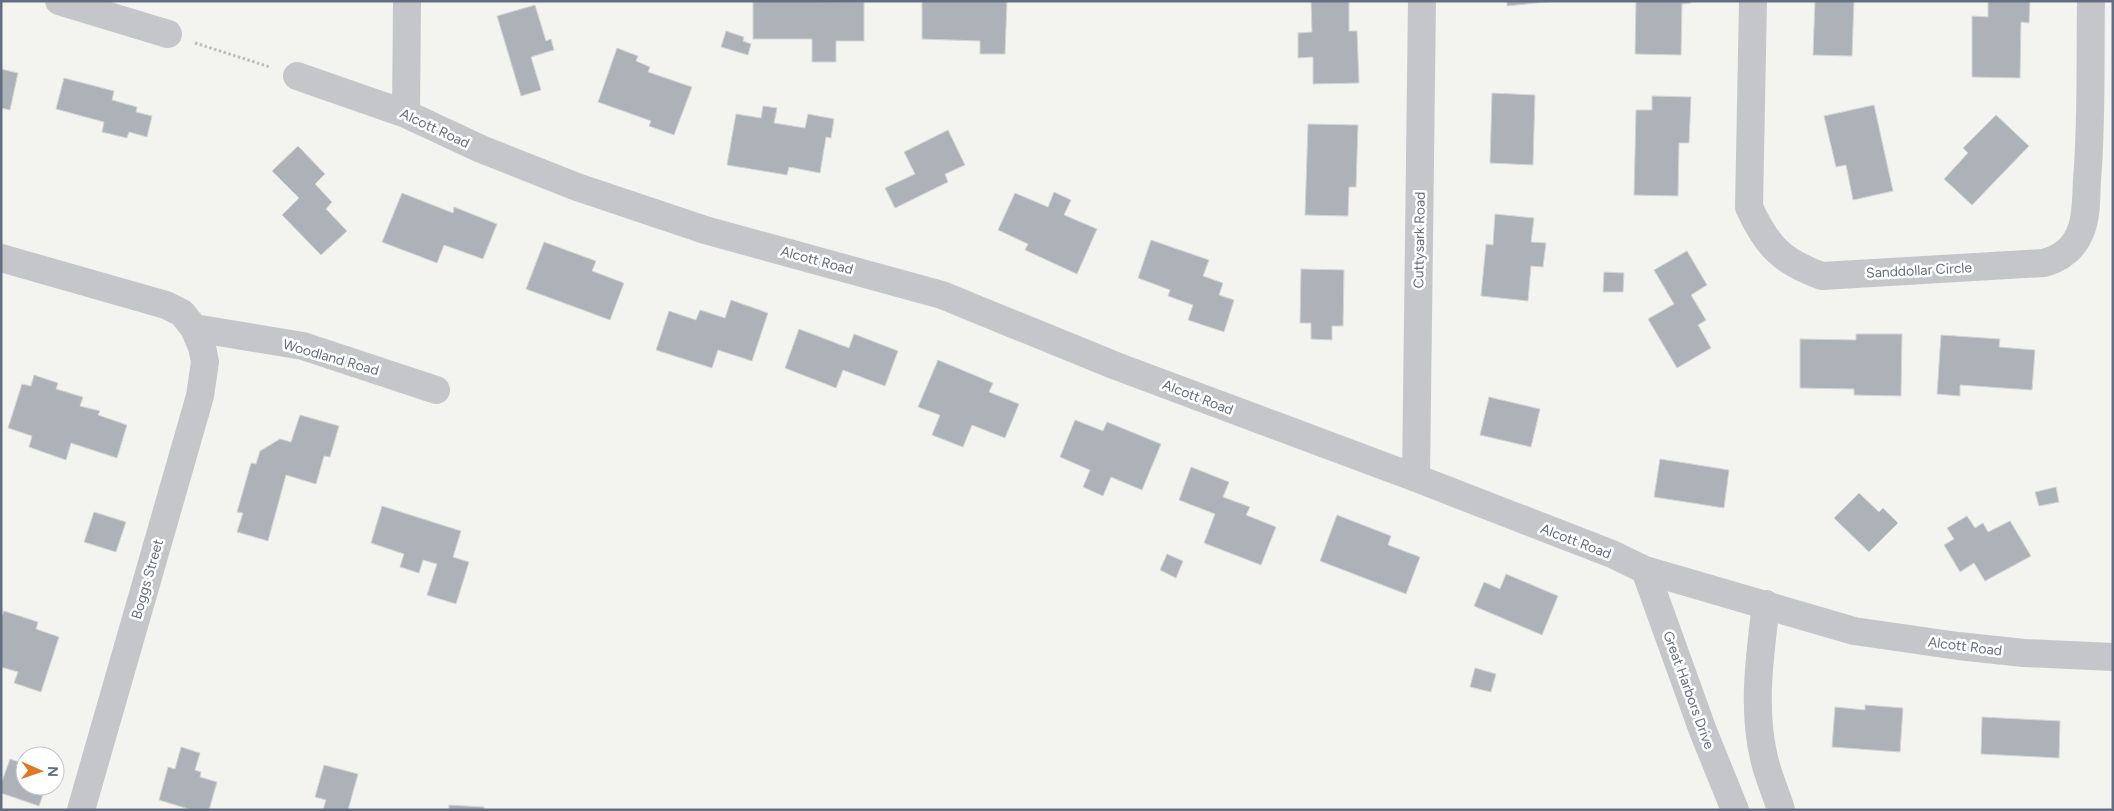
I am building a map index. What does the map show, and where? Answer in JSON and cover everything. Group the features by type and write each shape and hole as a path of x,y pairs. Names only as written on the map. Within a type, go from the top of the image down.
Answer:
{"street":[{"path":"406,114 407,1"},
{"name":"Cuttysark Road","path":"1416,478 1422,1"},
{"name":"Sanddollar Circle","path":"1752,1 1749,207 1760,232 1773,248 1801,269 1822,276 2044,263 2058,259 2073,246 2081,231 2085,208 2088,165 2091,1"},
{"path":"61,2 168,34"},
{"name":"Alcott Road","path":"297,76 406,114 456,138 577,188 705,230 942,295 1116,366 1416,478 1612,554 1645,570 1854,631 1958,646 2024,653 2113,657"},
{"path":"1,258 166,305 182,313 198,337"},
{"name":"Woodland Road","path":"198,337 303,346 436,390"},
{"name":"Boggs Street","path":"81,810 200,396 205,362 198,337"},
{"name":"Great Harbors Drive","path":"1645,570 1703,731 1735,810"},
{"path":"1766,604 1757,684 1764,758 1781,810"}],"path":[{"path":"168,34 297,76"}],"building":[{"path":"753,1 864,2 864,41 836,41 836,62 812,62 812,39 753,39"},
{"path":"922,1 1007,1 1005,54 980,54 980,41 922,39"},
{"path":"1311,1 1349,1 1349,31 1357,31 1359,83 1313,84 1313,57 1298,58 1298,33 1312,32"},
{"path":"1507,1 1555,1 1507,6"},
{"path":"1636,1 1691,1 1691,3 1682,4 1681,55 1635,54"},
{"path":"1815,1 1854,1 1852,56 1813,55"},
{"path":"1988,1 2030,1 2029,23 2021,22 2020,78 1972,77 1972,16 1988,17"},
{"path":"535,5 546,41 551,39 554,50 531,57 541,90 521,96 497,16"},
{"path":"726,31 744,37 743,41 751,44 748,55 721,47"},
{"path":"617,48 638,56 636,61 650,67 648,72 692,87 674,135 649,126 651,121 598,102"},
{"path":"1,69 18,73 10,110 1,108"},
{"path":"64,78 114,91 112,100 137,107 136,112 152,116 147,137 129,132 127,138 102,132 104,122 56,109"},
{"path":"1492,93 1535,95 1533,165 1490,163"},
{"path":"1652,96 1691,97 1689,143 1679,143 1678,196 1634,195 1636,110 1652,110"},
{"path":"1874,105 1893,191 1853,200 1846,165 1836,167 1824,116"},
{"path":"763,106 777,108 774,123 805,128 808,114 834,119 831,138 826,137 820,173 789,167 787,175 727,165 736,114 761,118"},
{"path":"1996,115 2029,146 1972,205 1944,179 1968,153 1963,148"},
{"path":"1308,124 1358,125 1356,187 1349,187 1348,216 1305,215"},
{"path":"948,130 965,165 945,174 948,182 895,208 885,188 915,174 904,152"},
{"path":"298,146 325,174 315,184 332,202 326,209 347,231 321,255 282,215 299,198 272,171"},
{"path":"1054,192 1071,200 1064,215 1097,229 1077,274 1025,250 1028,244 998,230 1015,193 1048,207"},
{"path":"402,193 453,213 454,207 497,224 483,259 444,245 437,263 382,242"},
{"path":"1495,214 1534,218 1531,242 1546,243 1543,267 1531,266 1528,301 1481,296 1486,244 1493,245"},
{"path":"1151,240 1209,260 1203,276 1223,283 1219,295 1234,300 1224,332 1188,320 1193,305 1168,296 1170,290 1138,278"},
{"path":"544,242 596,261 592,271 624,283 610,320 526,289"},
{"path":"1687,251 1707,285 1691,295 1706,320 1698,325 1711,348 1677,368 1648,319 1674,304 1654,270"},
{"path":"1301,269 1344,270 1343,326 1332,326 1332,340 1311,339 1311,323 1300,323"},
{"path":"1604,272 1624,273 1623,292 1603,292"},
{"path":"731,300 768,313 752,361 718,350 712,368 656,350 669,311 696,320 700,310 725,318"},
{"path":"799,329 849,348 854,334 898,351 885,386 843,370 836,388 785,368"},
{"path":"1856,334 1902,334 1901,396 1854,395 1854,389 1800,388 1800,339 1856,340"},
{"path":"1941,335 2000,339 1999,347 2035,350 2032,390 1960,385 1960,396 1937,394"},
{"path":"938,360 993,383 989,392 1019,404 1005,438 972,425 963,447 932,435 940,415 918,407"},
{"path":"34,375 58,383 56,389 83,397 80,406 100,411 98,415 127,425 117,458 71,443 66,460 29,447 32,436 8,428 22,384 31,386"},
{"path":"1489,397 1540,409 1531,447 1480,435"},
{"path":"300,415 339,426 330,457 324,456 316,484 286,475 268,541 237,532 243,513 237,512 251,463 256,464 260,451 280,439 291,442"},
{"path":"1075,420 1103,431 1107,422 1161,444 1142,490 1111,477 1103,496 1083,487 1090,470 1060,457"},
{"path":"1660,459 1729,470 1724,508 1654,497"},
{"path":"1191,467 1229,482 1223,497 1250,507 1246,515 1276,527 1261,565 1204,543 1215,514 1179,500"},
{"path":"2056,487 2059,502 2039,506 2035,492"},
{"path":"1859,493 1879,512 1883,508 1898,523 1869,552 1834,518"},
{"path":"382,506 461,531 453,557 469,562 456,604 427,595 437,564 423,560 419,573 400,567 404,554 371,543"},
{"path":"94,512 126,522 116,552 84,542"},
{"path":"1337,515 1391,536 1388,545 1420,557 1406,594 1320,561"},
{"path":"1967,516 1975,528 1983,523 1988,532 2010,521 2031,556 1985,581 1974,563 1960,572 1944,545 1954,539 1947,528"},
{"path":"1167,554 1183,561 1176,578 1160,570"},
{"path":"1506,574 1558,596 1542,635 1474,606 1484,582 1500,589"},
{"path":"4,611 38,622 36,629 59,637 41,692 14,683 18,672 1,667 1,618"},
{"path":"1475,668 1496,674 1491,692 1470,687"},
{"path":"1865,705 1903,708 1900,752 1832,747 1835,707 1865,710"},
{"path":"1982,717 2060,721 2059,758 1981,754"},
{"path":"181,747 200,753 195,770 201,772 200,777 217,782 209,810 192,810 159,800 168,767 175,769"},
{"path":"10,759 15,761 15,796 42,796 39,806 1,793 1,784"},
{"path":"324,765 358,774 348,810 323,810 326,800 315,797"},
{"path":"449,805 484,807 484,810 449,810"}]}
